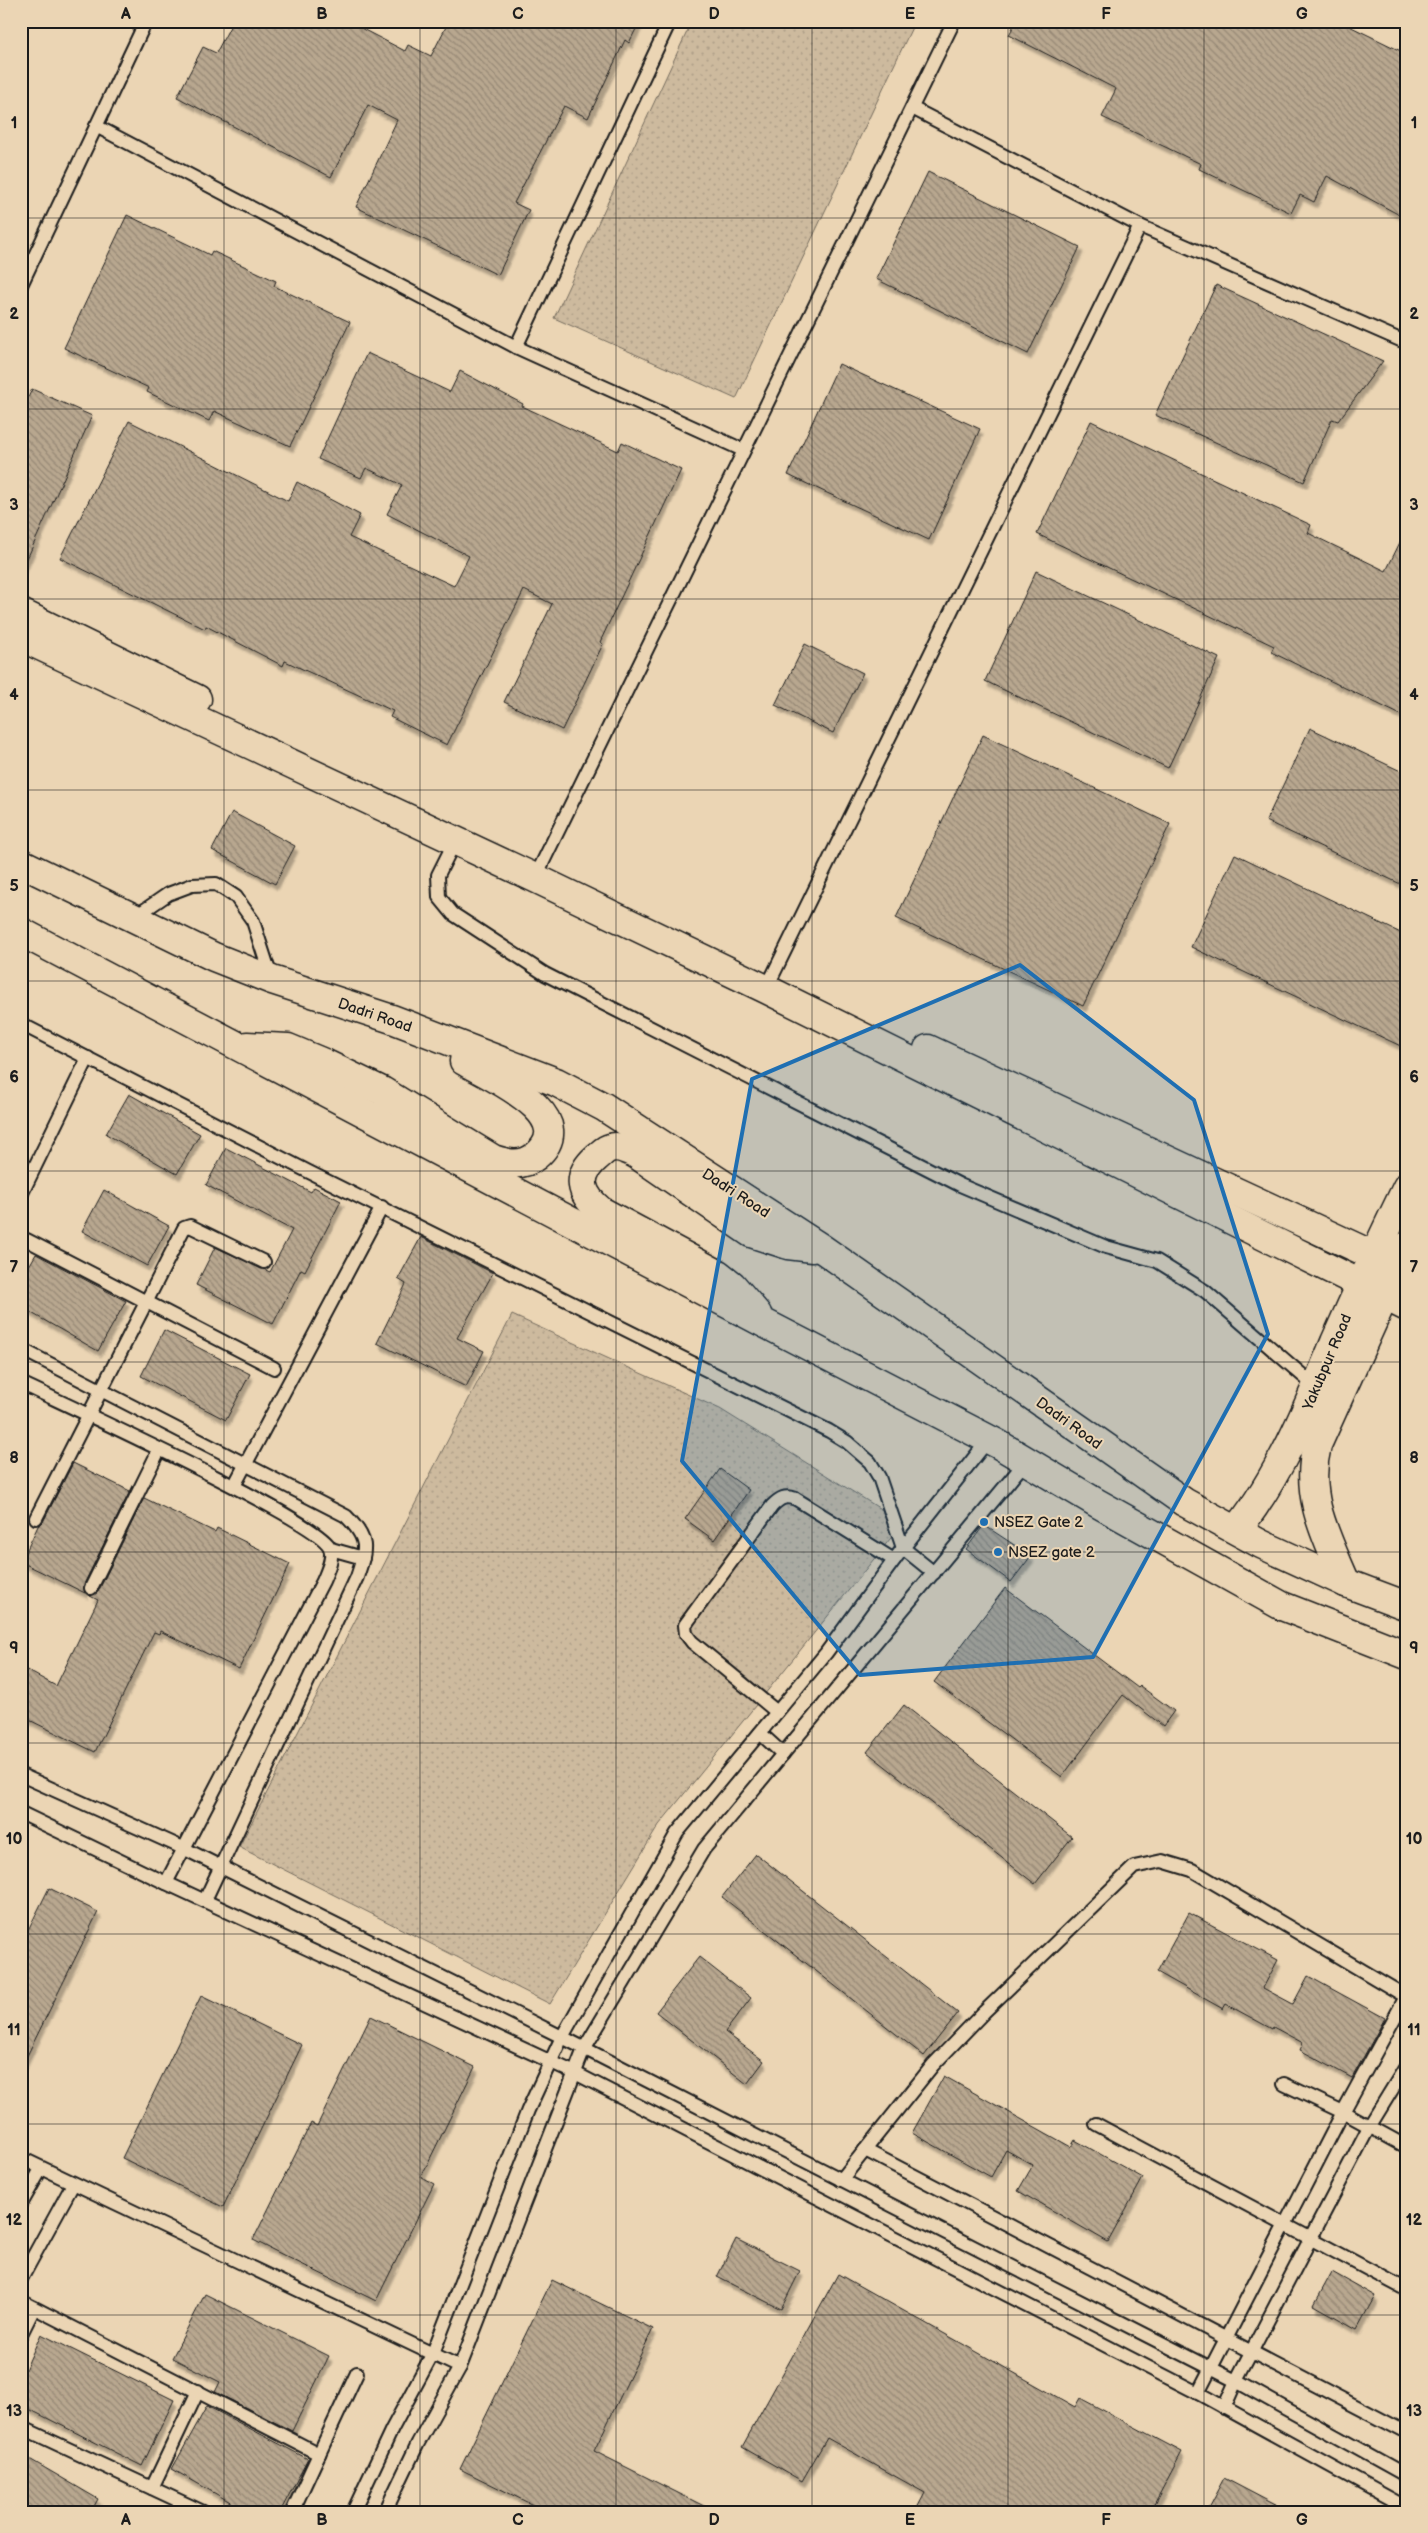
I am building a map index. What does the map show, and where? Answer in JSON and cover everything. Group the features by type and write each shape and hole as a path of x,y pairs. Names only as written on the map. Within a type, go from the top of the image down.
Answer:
{"main road":[{"path":"21,612 538,871 770,982 1384,1296"},
{"path":"21,638 456,840 538,871"},
{"name":"Dadri Road","path":"21,863 214,957 272,980 392,1019 556,1082 604,1107 821,1248 1007,1377 1105,1449 1184,1502 1261,1544 1346,1583 1407,1606"},
{"path":"21,932 766,1324 989,1439 1097,1503 1282,1606 1407,1655"},
{"path":"770,982 1396,1259"},
{"path":"236,1045 288,1048 324,1063 382,1091 493,1159 510,1164 524,1163 536,1155 546,1144 548,1123 529,1100 392,1019"},
{"path":"766,1324 732,1285 718,1274 600,1211 588,1200 583,1189 584,1174 593,1161 610,1148 620,1147 636,1154 751,1233 788,1245 821,1248"},
{"name":"Yakubpur Road","path":"1346,1583 1322,1527 1316,1503 1312,1464 1317,1445 1384,1296 1396,1259 1407,1187"},
{"name":"Yakubpur Road","path":"1238,1530 1256,1506 1271,1481 1316,1387 1384,1296"}],"lane":[{"path":"21,285 146,21"},
{"path":"516,347 670,21"},
{"path":"538,871 954,21"},
{"path":"912,108 1140,226 1407,343"},
{"path":"96,126 516,347 743,450"},
{"path":"770,982 1140,226"},
{"path":"456,840 438,875 438,897 453,914 545,974 960,1185 1106,1247 1157,1261 1205,1291 1316,1387"},
{"path":"133,918 168,894 192,885 216,884 236,897 253,921 272,980"},
{"path":"21,1024 382,1208 820,1426 847,1442 870,1462 879,1478 903,1548 934,1573"},
{"path":"21,1195 88,1058"},
{"path":"234,1486 244,1464 382,1208"},
{"path":"36,1518 187,1226 264,1262"},
{"path":"27,1240 274,1368"},
{"path":"21,1349 346,1516 360,1530 365,1544 357,1577 205,1900"},
{"path":"21,1384 234,1486 310,1530 325,1540 330,1549 330,1563 323,1581 166,1883"},
{"path":"353,2512 392,2429 433,2354 528,2110 550,2062 562,2037 677,1833 826,1653 903,1548 989,1439"},
{"path":"91,1588 159,1450"},
{"path":"385,2512 418,2443 460,2368 584,2049 704,1849 1027,1460"},
{"path":"777,1712 692,1642 686,1634 685,1625 772,1506 779,1499 787,1496 796,1499 894,1560"},
{"path":"330,1549 363,1558"},
{"path":"760,1733 783,1754"},
{"path":"21,1775 183,1848 562,2037 1236,2381 1407,2476"},
{"path":"21,1813 166,1883 575,2073 1198,2393 1407,2508"},
{"path":"841,2180 933,2065 984,2012 1134,1867 1162,1861 1192,1870 1406,1996 1343,2112 1198,2393"},
{"path":"1224,2408 1236,2381 1369,2127 1407,2065"},
{"path":"1284,2084 1343,2112 1407,2147"},
{"path":"1096,2124 1407,2290"},
{"path":"865,2150 1407,2433"},
{"path":"21,2158 460,2368"},
{"path":"21,2204 41,2169"},
{"path":"21,2279 74,2184"},
{"path":"21,2301 319,2454"},
{"path":"21,2334 34,2308"},
{"path":"292,2512 357,2373"},
{"path":"152,2488 198,2391"},
{"path":"21,2427 203,2512"}],"highlighted area":[{"path":"1020,965 1194,1100 1268,1334 1093,1657 860,1675 682,1461 752,1079"}],"shaded area":[{"path":"692,21 915,21 736,399 554,318"},
{"path":"512,1315 720,1409 903,1523 659,1825 550,2004 239,1847"}],"building":[{"path":"233,21 347,21 405,51 408,45 431,56 449,21 640,21 629,43 625,40 588,118 564,106 514,203 529,210 498,275 356,207 397,120 368,105 331,177 177,97 203,47 216,53"},
{"path":"1016,21 1339,21 1407,54 1407,219 1327,176 1314,202 1300,195 1291,213 1199,169 1201,164 1102,117 1116,89 1009,35"},
{"path":"928,172 1080,247 1028,354 876,279"},
{"path":"127,215 210,255 212,251 276,281 274,286 350,322 290,446 214,411 209,421 147,392 149,388 64,348"},
{"path":"1216,285 1383,361 1338,421 1332,419 1304,482 1155,415"},
{"path":"367,353 450,392 460,371 523,404 522,406 618,451 622,442 681,470 600,642 603,644 562,730 504,702 552,604 524,590 447,745 390,717 393,711 285,661 283,666 206,626 205,629 60,558 129,421 288,501 297,482 360,515 349,537 454,586 469,556 387,514 402,485 366,468 361,478 318,459"},
{"path":"839,364 980,429 929,540 788,475"},
{"path":"32,389 92,416 21,572 21,413"},
{"path":"1091,421 1311,525 1308,533 1386,571 1407,528 1407,718 1271,652 1274,646 1037,534"},
{"path":"1036,571 1219,658 1168,768 985,681"},
{"path":"805,644 863,673 833,733 775,705"},
{"path":"1310,728 1407,774 1407,887 1266,821"},
{"path":"983,735 1170,824 1083,1006 896,918"},
{"path":"232,812 295,846 275,884 212,850"},
{"path":"1235,854 1407,936 1407,1049 1191,947"},
{"path":"129,1094 200,1134 177,1174 106,1134"},
{"path":"226,1148 311,1192 314,1187 341,1201 305,1271 301,1269 273,1324 196,1285 215,1247 270,1272 292,1230 206,1185"},
{"path":"104,1190 169,1226 147,1266 82,1231"},
{"path":"421,1237 493,1273 457,1338 484,1351 466,1387 377,1343 406,1284 398,1279"},
{"path":"36,1254 126,1301 98,1351 21,1307 21,1280"},
{"path":"164,1330 250,1374 226,1420 141,1376"},
{"path":"73,1463 130,1491 84,1584 85,1593 21,1562 38,1526 43,1522"},
{"path":"720,1469 749,1490 714,1540 685,1519"},
{"path":"144,1498 215,1532 217,1528 290,1564 239,1669 160,1631 159,1634 154,1632 95,1752 21,1716 21,1667 56,1686 98,1600 90,1596 98,1592"},
{"name":"NSEZ gate 2","path":"984,1525 1031,1556 1011,1582 966,1549"},
{"path":"1005,1588 1138,1688 1140,1686 1174,1711 1163,1726 1123,1695 1062,1777 934,1682"},
{"path":"904,1705 1072,1837 1035,1884 867,1752"},
{"path":"756,1854 958,2013 924,2056 722,1897"},
{"path":"49,1888 98,1912 21,2068 21,1944"},
{"path":"1189,1913 1278,1960 1263,1988 1293,2004 1308,1976 1385,2018 1352,2078 1300,2050 1303,2043 1273,2027 1272,2029 1226,2004 1223,2009 1157,1972"},
{"path":"699,1957 751,1998 725,2032 764,2061 747,2084 656,2012"},
{"path":"201,1996 302,2045 223,2207 122,2158"},
{"path":"371,2016 475,2067 421,2177 434,2184 376,2301 253,2240 311,2123 317,2126"},
{"path":"944,2076 1071,2147 1075,2140 1143,2178 1108,2242 1018,2191 1033,2165 1006,2150 991,2177 912,2133"},
{"path":"736,2239 800,2271 781,2309 717,2277"},
{"path":"1332,2272 1375,2296 1357,2329 1314,2305"},
{"path":"838,2274 1075,2407 1080,2398 1182,2452 1150,2512 915,2512 925,2493 827,2438 802,2481 742,2447"},
{"path":"552,2280 653,2329 594,2451 716,2512 547,2512 460,2469"},
{"path":"205,2294 329,2356 292,2431 215,2392 220,2382 172,2358"},
{"path":"41,2334 174,2400 142,2466 21,2405 21,2379"},
{"path":"207,2406 308,2459 280,2512 248,2512 172,2469"},
{"path":"21,2454 98,2499 91,2512 21,2512"},
{"path":"1224,2478 1289,2512 1206,2512"}],"place":[{"name":"NSEZ Gate 2","path":"984,1522"},
{"name":"NSEZ gate 2","path":"998,1552"}]}
